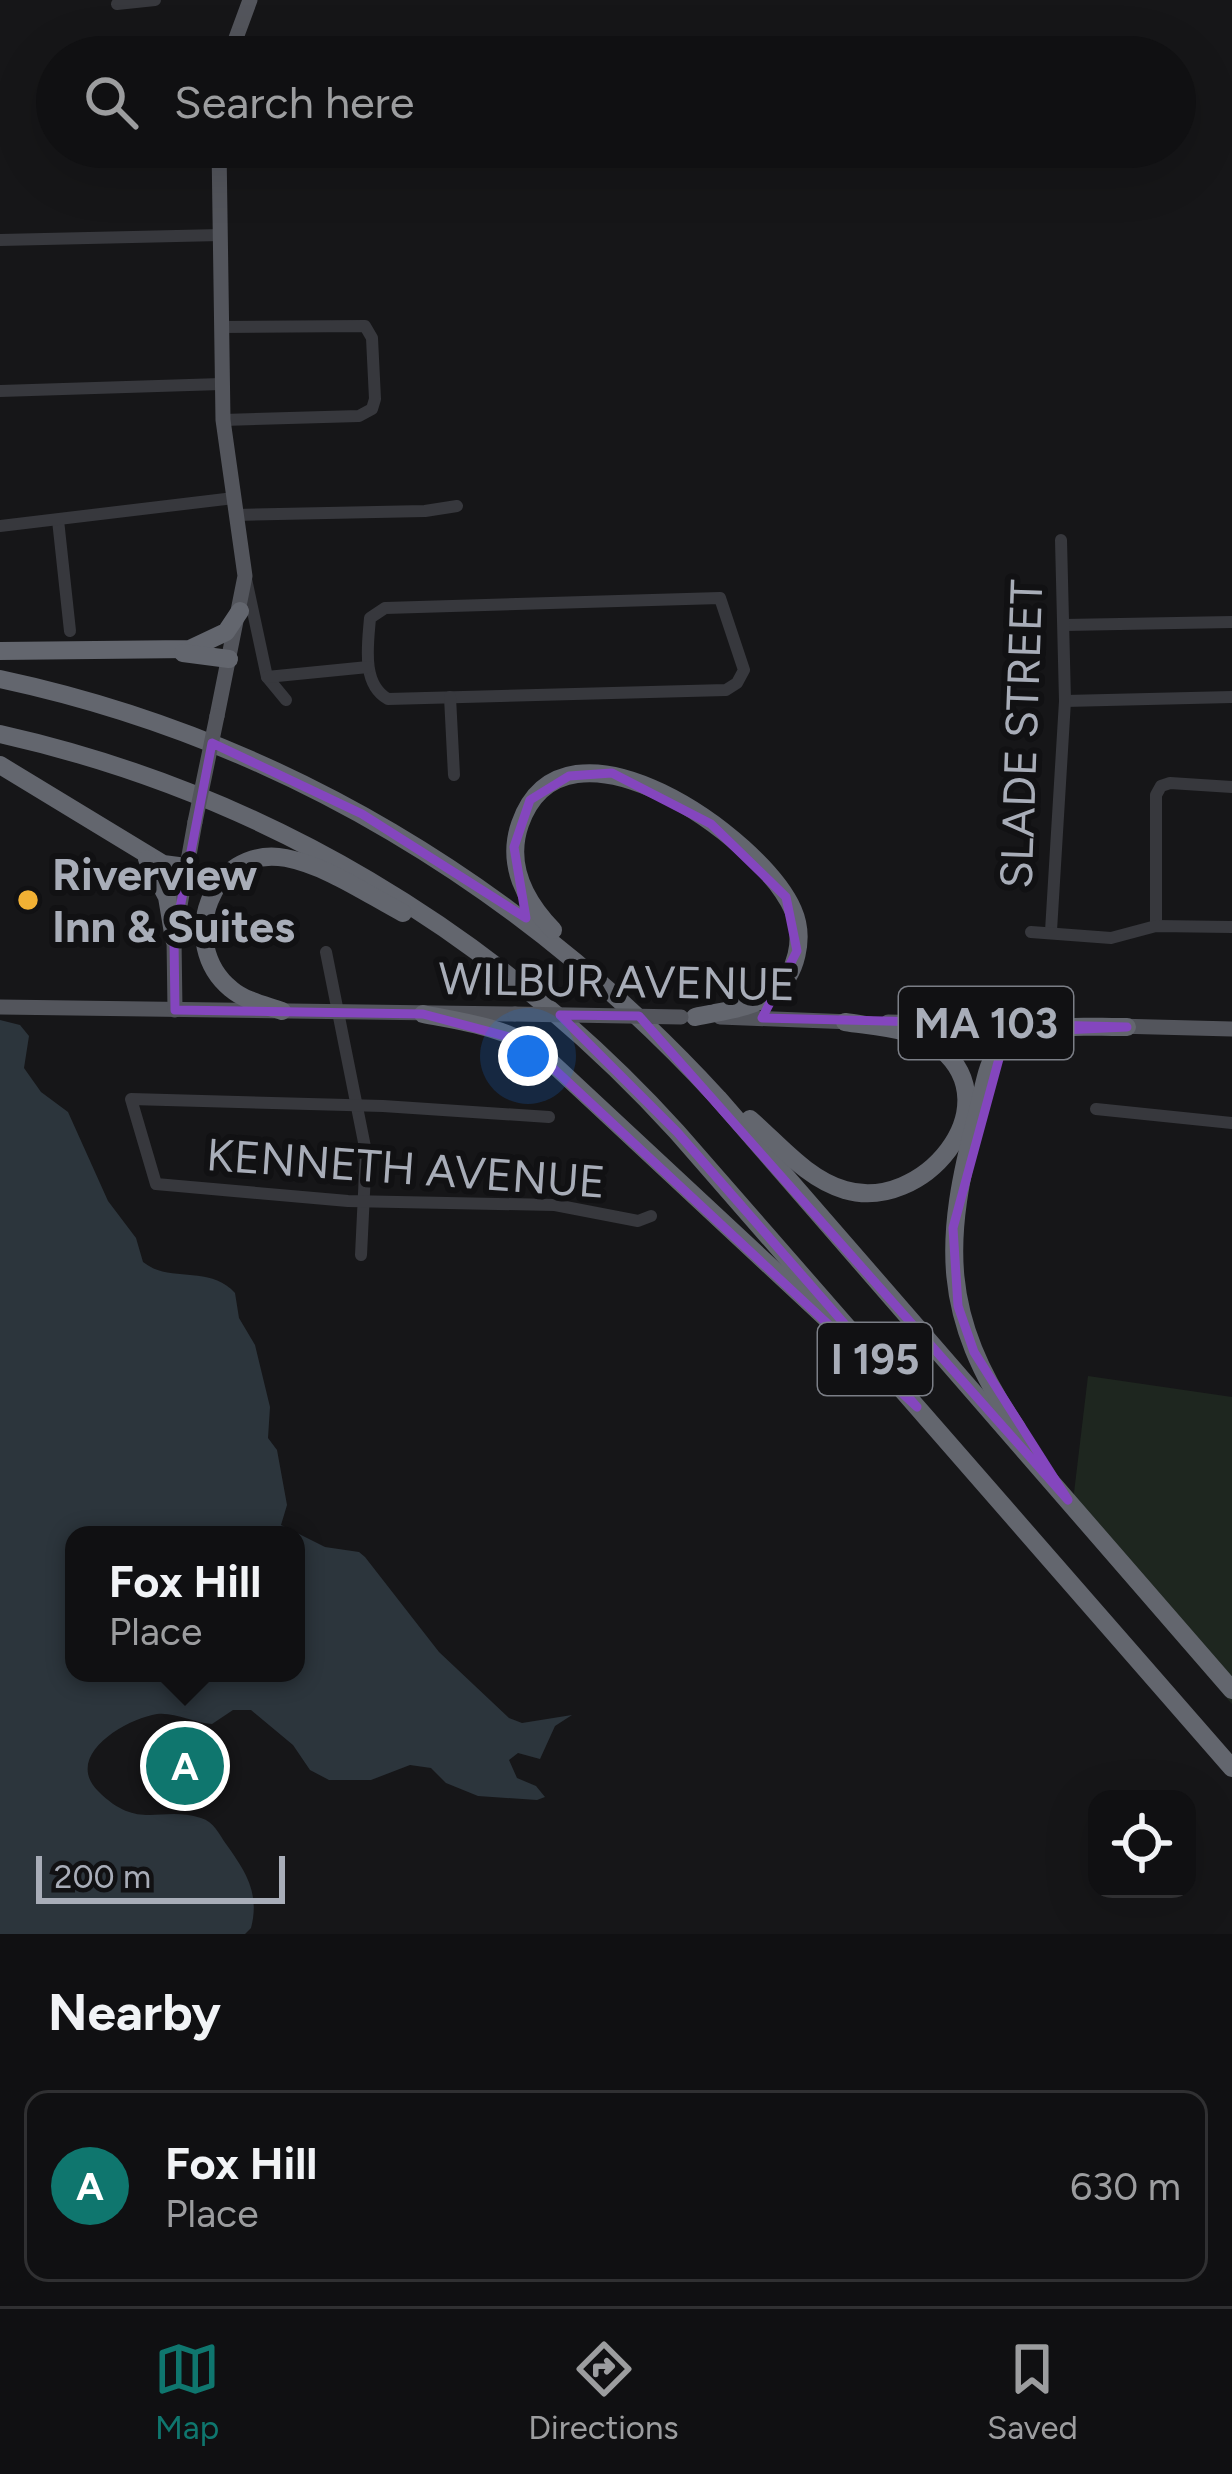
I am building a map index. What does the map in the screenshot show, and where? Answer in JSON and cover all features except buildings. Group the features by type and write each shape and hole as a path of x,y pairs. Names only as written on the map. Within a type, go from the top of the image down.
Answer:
{"highway":[{"path":"0,651 190,650 226,632 240,611"},
{"path":"148,650 230,659"},
{"name":"I 195","path":"0,679 182,731 335,799 466,877 611,990 677,1054 1232,1690"},
{"name":"I 195","path":"0,734 155,779 267,825 374,882 500,967 570,1025 646,1098 1232,1768"},
{"path":"0,765 163,864 186,867"},
{"path":"611,990 538,913 520,882 514,859 516,835 530,800 553,782 583,771 629,779 711,824 775,882 794,910 797,951 782,985 746,1006 688,1017"},
{"path":"129,844 160,878 174,939"},
{"path":"282,1011 234,992 216,973 206,950 202,921 212,892 232,871 255,860 284,858 304,864 500,967"},
{"path":"423,1014 510,1035 552,1061 917,1407"},
{"path":"677,1054 819,1179 860,1193 902,1188 928,1173 956,1142 964,1115 958,1074 942,1050 914,1034 845,1022"},
{"path":"1068,1500 997,1396 974,1352 958,1306 953,1228 971,1135 994,1055 1003,1044 1041,1031 1127,1027"}],"main road":[{"path":"235,36 245,1"},
{"path":"176,1010 174,939 245,576 223,420 219,168"},
{"name":"WILBUR AVENUE","path":"0,1007 1232,1029"}],"street":[{"path":"117,4 155,0"},
{"path":"0,240 221,235"},
{"path":"221,327 365,326 372,338 375,399 372,409 359,416 223,420"},
{"path":"0,391 221,384"},
{"path":"0,526 235,506 425,511 457,506"},
{"path":"58,520 70,632"},
{"name":"SLADE STREET","path":"1051,931 1064,701 1061,540"},
{"path":"245,576 267,677 286,700"},
{"path":"720,598 744,670 726,690 382,697 368,668 370,618 385,608 720,598"},
{"path":"1064,625 1232,622"},
{"path":"267,677 368,668"},
{"path":"450,697 454,775"},
{"path":"1064,701 1232,697"},
{"path":"1156,926 1156,795 1170,783 1232,788"},
{"path":"1030,932 1112,938 1156,926 1232,927"},
{"path":"326,952 366,1152 361,1255"},
{"name":"KENNETH AVENUE","path":"358,1107 131,1099 155,1184 364,1201 555,1205 638,1221 651,1216"},
{"path":"358,1107 549,1117"},
{"path":"1096,1109 1232,1123"}],"highlighted area":[{"path":"212,743 362,814 526,918 514,847 530,800 569,776 612,773 711,824 786,897 797,951 762,1018 1127,1027 1041,1031 1003,1044 953,1228 958,1306 974,1352 1068,1500 639,1016 560,1015 677,1132 917,1407 524,1041 423,1014 175,1010 174,939"}],"shaded area":[{"path":"0,1020 20,1025 29,1036 24,1068 41,1092 68,1112 108,1201 136,1238 143,1262 165,1272 213,1279 235,1293 239,1318 255,1345 270,1407 268,1438 277,1450 287,1505 283,1526 65,1526 65,1682 305,1682 305,1537 365,1557 439,1652 509,1718 522,1723 572,1715 555,1726 540,1759 518,1753 509,1760 517,1778 536,1786 545,1797 537,1800 478,1796 446,1783 431,1768 410,1765 371,1780 329,1780 310,1770 293,1745 251,1710 233,1710 212,1724 157,1714 115,1731 93,1753 89,1778 125,1811 186,1815 213,1825 249,1883 254,1904 251,1928 245,1934 0,1934"},
{"path":"1088,1376 1232,1397 1232,1704 1071,1518"}],"place":[{"name":"Riverview Inn & Suites","path":"28,900"},
{"name":"Fox Hill","path":"185,1766"}]}
